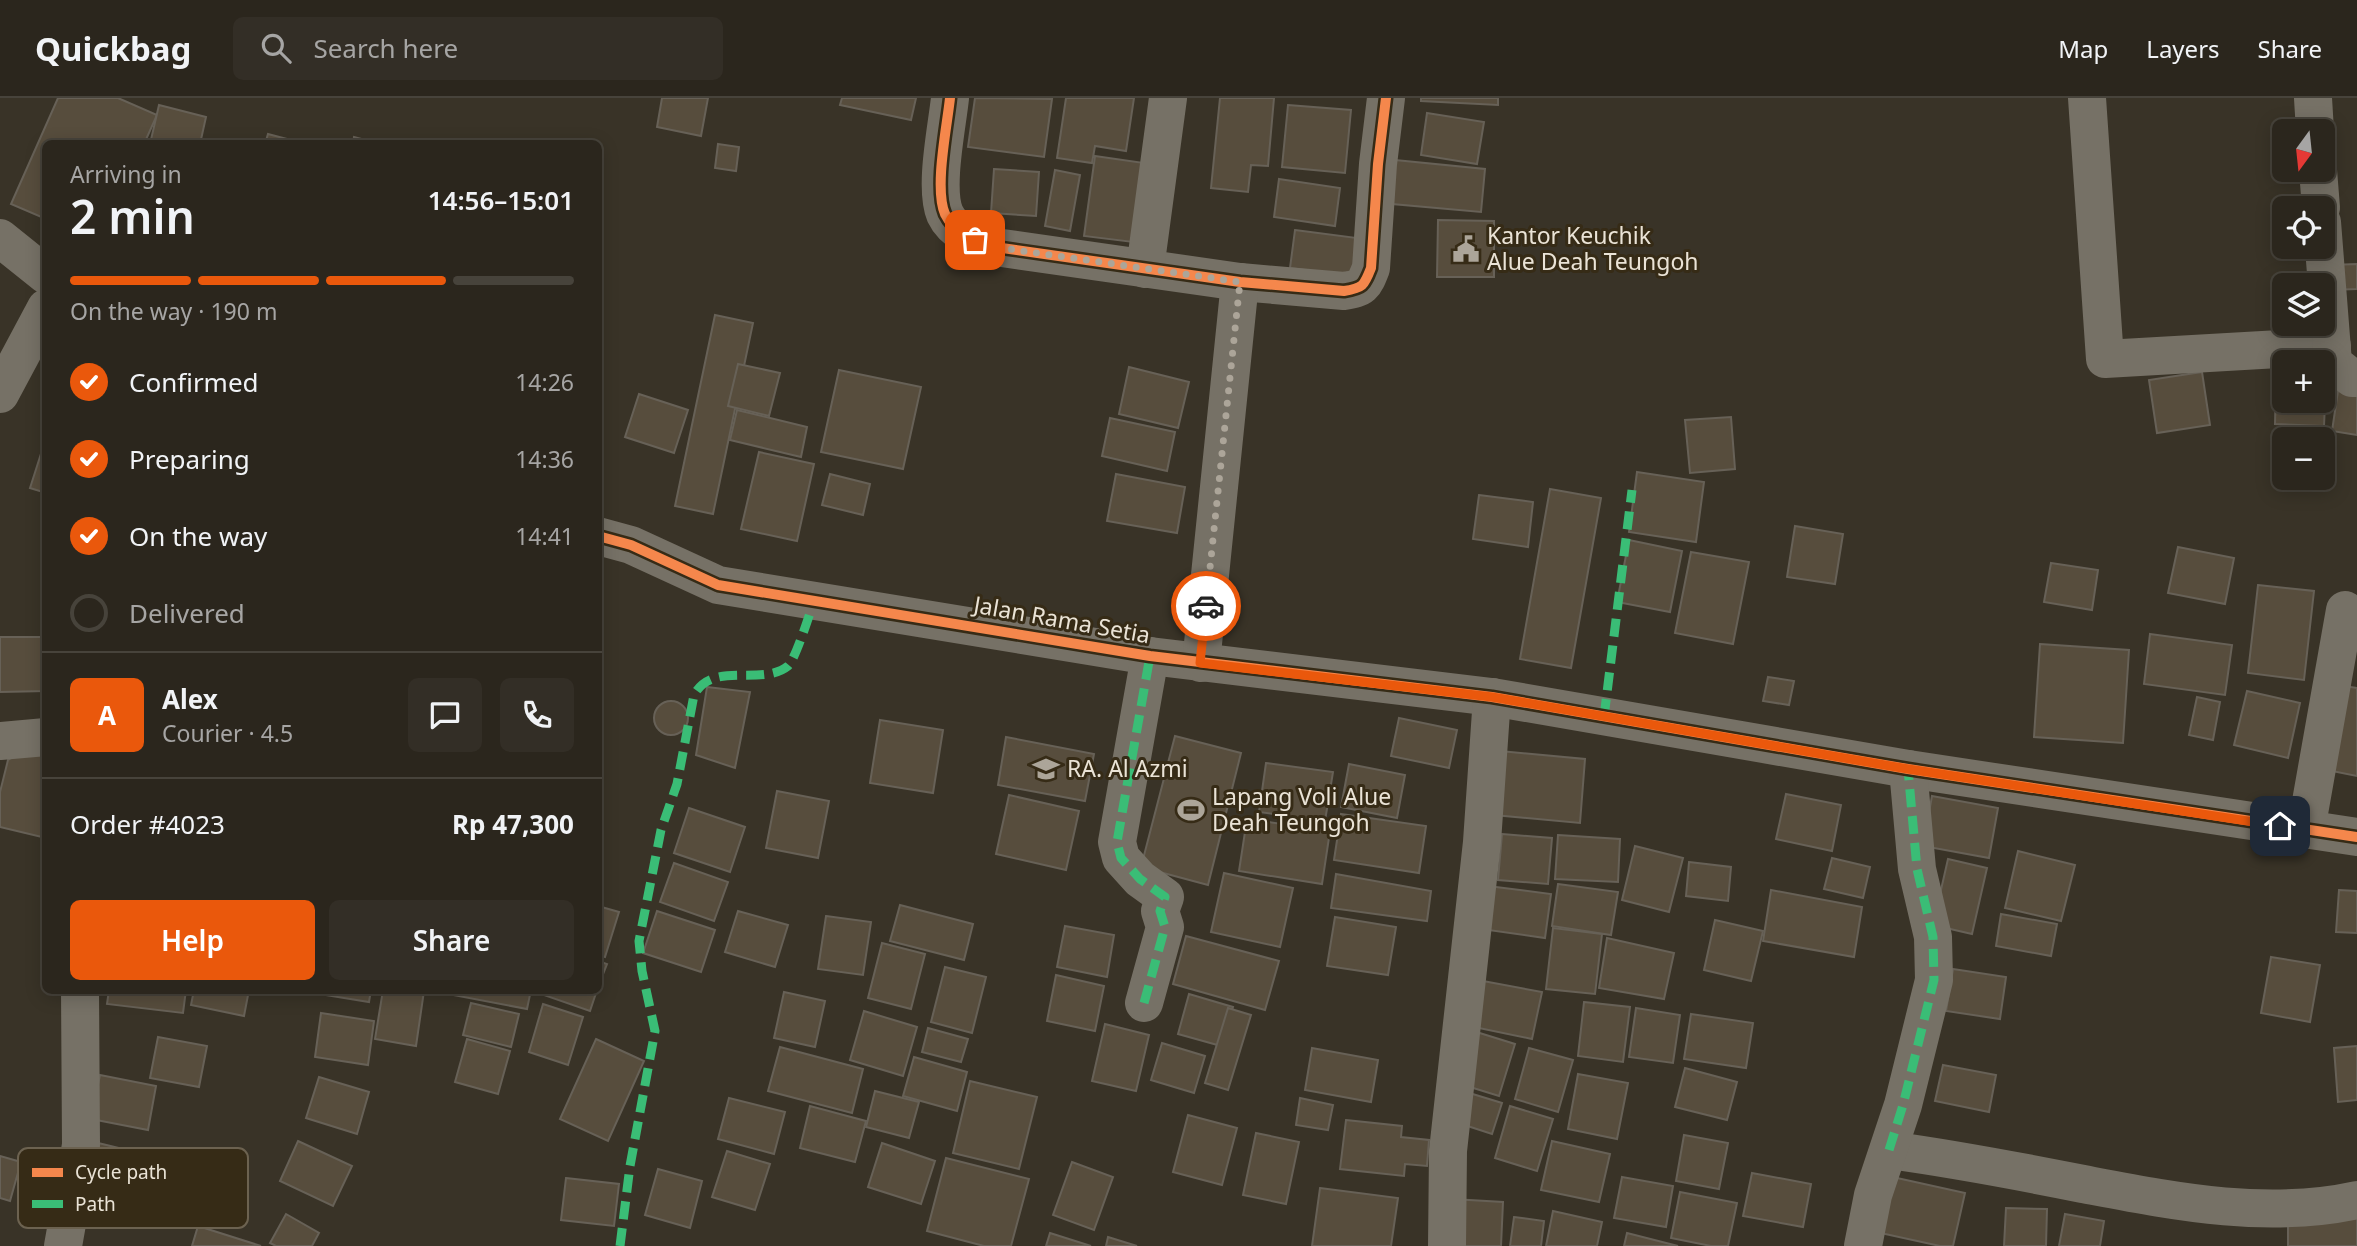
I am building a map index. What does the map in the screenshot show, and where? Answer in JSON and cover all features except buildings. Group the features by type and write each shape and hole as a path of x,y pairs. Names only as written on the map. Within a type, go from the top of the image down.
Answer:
{"street":[{"path":"950,98 941,199 946,216 960,231 975,240 995,247 1145,269 1240,282 1344,291 1360,288 1366,282 1371,268 1378,164 1386,98"},
{"path":"1145,269 1168,98"},
{"path":"2087,98 2105,359 2332,346"},
{"path":"2312,98 2314,119"},
{"path":"0,238 42,272"},
{"path":"2325,259 2333,363 2352,378 2357,378"},
{"path":"1200,663 1240,282"},
{"path":"0,394 42,315"},
{"name":"Jalan Rama Setia","path":"602,537 631,545 718,585 1150,656 1492,697 1908,769 2357,837"},
{"path":"2306,830 2345,610"},
{"path":"1144,1003 1165,927 1160,911 1164,897 1140,879 1121,858 1117,842 1150,656"},
{"path":"1447,1246 1447,1151 1482,842 1492,697"},
{"path":"0,741 42,737"},
{"path":"1863,1246 1873,1195 1912,1072 1934,980 1933,937 1917,869 1908,769"},
{"path":"80,994 80,1148"},
{"path":"1889,1150 1967,1161 2120,1191 2230,1208 2290,1209 2357,1200"},
{"path":"63,1246 66,1228"}],"marked path":[{"path":"1604,717 1632,490"},
{"path":"620,1246 630,1166 655,1031 642,971 639,941 661,830 677,784 694,695 702,685 713,679 777,672 788,666 814,601"},
{"path":"1144,1003 1165,927 1160,911 1165,897 1140,879 1121,858 1117,842 1150,656"},
{"path":"1889,1150 1934,980 1933,937 1917,869 1908,769"}],"cycle path":[{"path":"950,98 941,174 942,203 949,221 973,239 995,247 1240,282 1344,291 1362,285 1371,268 1378,164 1386,98"},
{"path":"602,537 631,545 718,585 1150,656 1492,697 1908,769 2357,837"}],"way so far":[{"path":"975,240 995,247 1240,282 1206,606"}],"place":[{"name":"Kantor Keuchik Alue Deah Teungoh","path":"1466,249"},
{"name":"RA. Al Azmi","path":"1046,769"},
{"name":"Lapang Voli Alue Deah Teungoh","path":"1191,810"}],"route":[{"path":"1206,606 1200,663 1492,697 1908,769 2280,826"}]}
